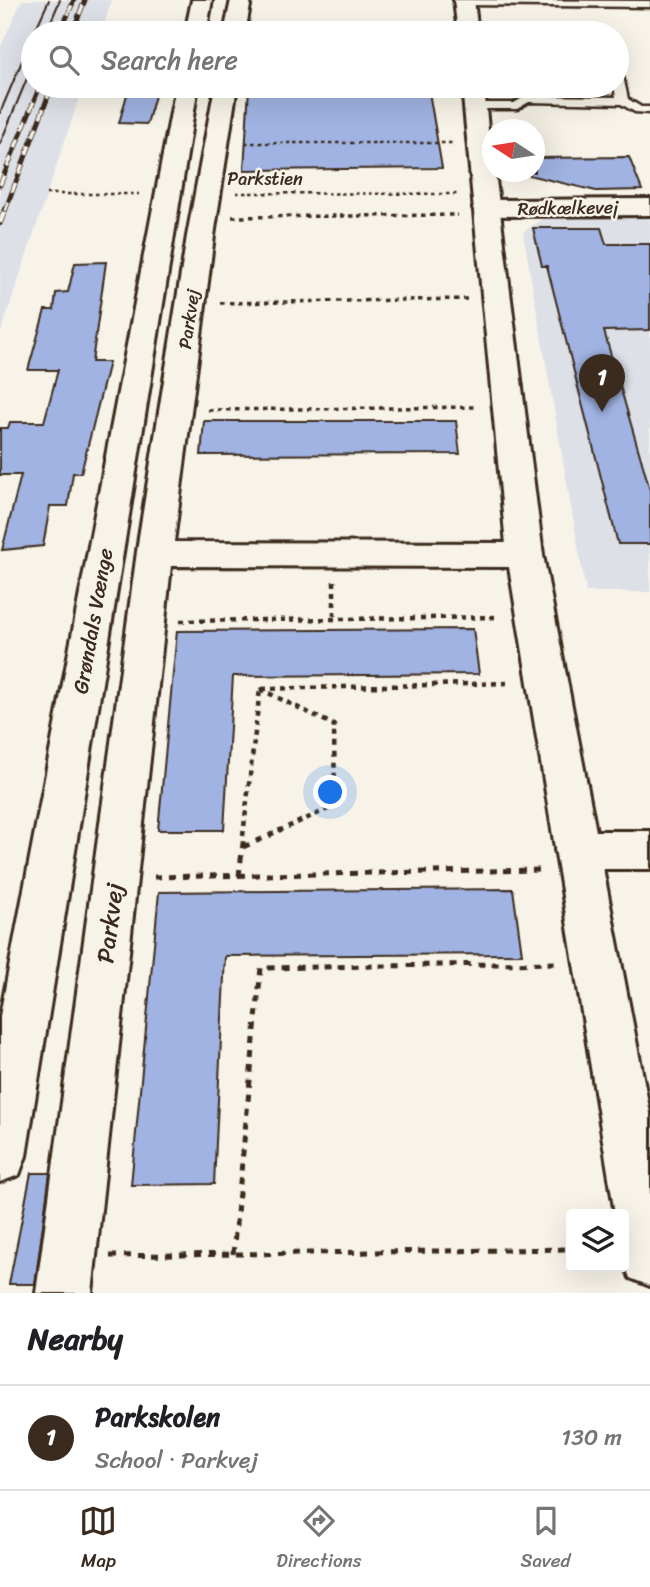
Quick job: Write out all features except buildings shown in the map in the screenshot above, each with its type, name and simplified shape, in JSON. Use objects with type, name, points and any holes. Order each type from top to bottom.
[{"type":"street","points":[[198,21],[202,0]]},
{"type":"street","points":[[238,21],[241,0]]},
{"type":"street","points":[[464,1],[466,21]]},
{"type":"street","name":"Grøndals Vænge","points":[[0,1156],[185,98]]},
{"type":"street","name":"Parkvej","points":[[67,1275],[147,621],[205,205],[224,98]]},
{"type":"street","points":[[476,111],[525,555],[650,1258]]},
{"type":"street","name":"Rødkælkevej","points":[[486,206],[650,207]]},
{"type":"street","points":[[156,554],[525,555]]},
{"type":"street","points":[[578,859],[650,850]]},
{"type":"lane","points":[[464,1],[518,7],[650,4]]},
{"type":"lane","points":[[476,111],[517,106],[526,99],[623,101],[639,110],[650,110]]},
{"type":"path","points":[[216,143],[476,111]]},
{"type":"path","points":[[46,194],[167,194]]},
{"type":"path","points":[[205,205],[486,206]]},
{"type":"path","name":"Parkstien","points":[[205,205],[486,206]]},
{"type":"path","points":[[191,304],[496,299]]},
{"type":"path","points":[[176,410],[508,406]]},
{"type":"path","points":[[334,554],[334,619]]},
{"type":"path","points":[[147,621],[536,617]]},
{"type":"path","points":[[260,689],[547,682]]},
{"type":"path","points":[[242,847],[335,806],[334,725],[260,689]]},
{"type":"path","points":[[239,876],[260,689]]},
{"type":"path","points":[[116,877],[516,872],[578,859]]},
{"type":"path","points":[[233,1254],[261,968],[597,962]]},
{"type":"path","points":[[67,1275],[233,1254],[566,1249]]},
{"type":"shaded area","points":[[22,0],[112,0],[105,21],[21,21],[21,98],[79,98],[0,335],[0,48]]},
{"type":"shaded area","points":[[650,216],[650,592],[586,592],[523,232],[546,217]]},
{"type":"tram line","points":[[39,21],[49,0]]},
{"type":"tram line","points":[[51,21],[60,0]]},
{"type":"tram line","points":[[0,113],[21,63]]},
{"type":"tram line","points":[[0,144],[21,93]]},
{"type":"railway","points":[[65,21],[74,0]]},
{"type":"railway","points":[[77,21],[85,0]]},
{"type":"railway","points":[[0,185],[35,98]]},
{"type":"railway","points":[[5,211],[47,98]]},
{"type":"railway","points":[[0,223],[5,209]]},
{"type":"place","name":"Parkskolen","points":[[602,412]]}]
